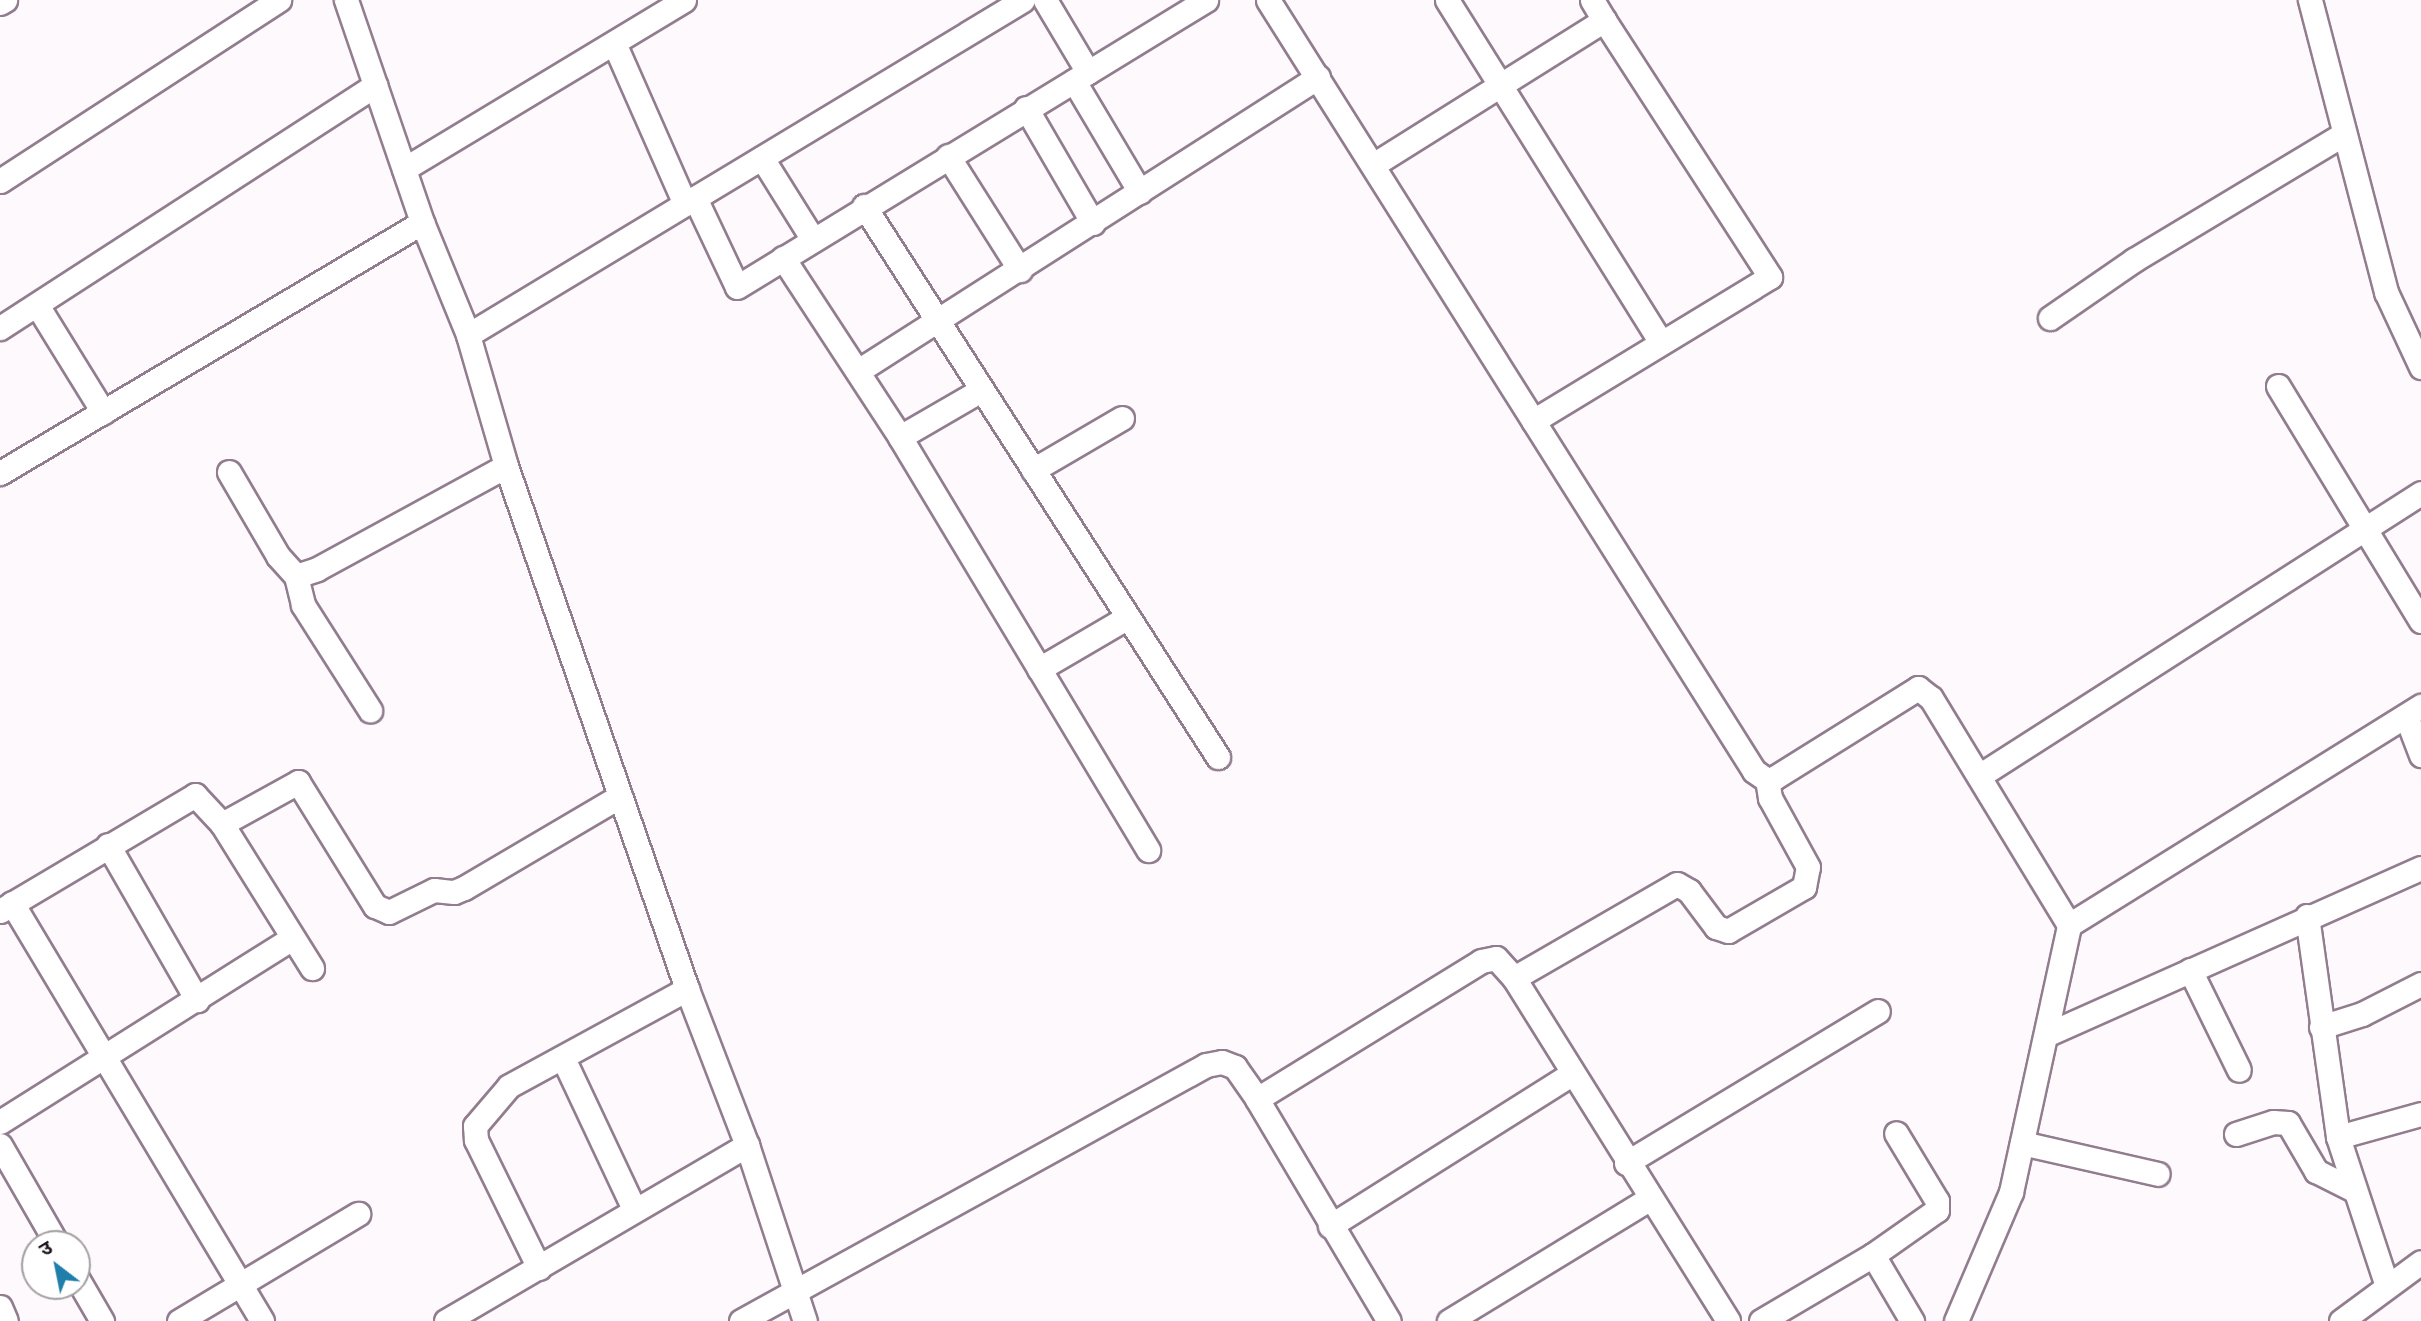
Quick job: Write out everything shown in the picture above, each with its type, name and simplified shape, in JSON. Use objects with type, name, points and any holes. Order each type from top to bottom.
[{"type":"street","points":[[0,3],[5,0]]},
{"type":"street","points":[[0,181],[279,0]]},
{"type":"street","points":[[346,0],[422,222],[468,335],[506,466],[687,989],[747,1145],[804,1321]]},
{"type":"street","points":[[404,169],[684,0]]},
{"type":"street","points":[[468,335],[1023,0]]},
{"type":"street","points":[[1045,0],[1140,192]]},
{"type":"street","points":[[614,43],[690,201],[737,286],[863,206],[1206,0]]},
{"type":"street","points":[[1268,0],[1712,711],[1754,771],[1767,780],[1770,798],[1808,867],[1809,882],[1804,887],[1728,931],[1716,927],[1689,891],[1677,884],[1514,978]]},
{"type":"street","points":[[1447,0],[1498,89],[1661,343]]},
{"type":"street","points":[[1533,421],[1770,277],[1592,0]]},
{"type":"street","points":[[2309,0],[2386,292],[2421,367]]},
{"type":"street","points":[[1373,165],[1604,20]]},
{"type":"street","points":[[858,371],[1094,223],[1318,77]]},
{"type":"street","points":[[0,328],[374,85]]},
{"type":"street","points":[[1026,108],[1094,223]]},
{"type":"street","points":[[2050,318],[2134,260],[2344,134]]},
{"type":"street","points":[[948,156],[1020,270]]},
{"type":"street","points":[[762,158],[812,238]]},
{"type":"street","points":[[863,206],[1218,757]]},
{"type":"street","points":[[0,473],[422,222]]},
{"type":"street","points":[[783,257],[900,437],[1148,850]]},
{"type":"street","points":[[37,305],[103,412]]},
{"type":"street","points":[[2278,386],[2421,621]]},
{"type":"street","points":[[900,437],[981,390]]},
{"type":"street","points":[[1033,470],[1122,418]]},
{"type":"street","points":[[296,576],[317,569],[506,466]]},
{"type":"street","points":[[229,472],[278,556],[296,576],[303,606],[370,710]]},
{"type":"street","points":[[1979,776],[2421,492]]},
{"type":"street","points":[[1039,669],[1128,617]]},
{"type":"street","points":[[1767,780],[1918,688],[1931,698],[2069,925],[2048,1034],[2001,1221],[1956,1321]]},
{"type":"street","points":[[2069,925],[2413,711],[2421,755]]},
{"type":"street","points":[[222,824],[298,782],[375,906],[389,912],[433,890],[454,892],[464,888],[620,796]]},
{"type":"street","points":[[262,1321],[105,1059],[6,907],[195,795],[222,824],[312,968]]},
{"type":"street","points":[[108,845],[197,1000]]},
{"type":"street","points":[[2048,1034],[2307,916],[2421,868]]},
{"type":"street","points":[[2307,916],[2338,1137],[2352,1189],[2386,1283]]},
{"type":"street","points":[[0,1122],[105,1059],[292,938]]},
{"type":"street","points":[[1258,1100],[1490,957],[1504,964],[1514,978],[1626,1163],[1728,1321]]},
{"type":"street","points":[[2190,970],[2239,1070]]},
{"type":"street","points":[[2321,1027],[2362,1014],[2421,984]]},
{"type":"street","points":[[539,1268],[474,1133],[496,1097],[687,989]]},
{"type":"street","points":[[1626,1163],[1878,1011]]},
{"type":"street","points":[[563,1058],[634,1209]]},
{"type":"street","points":[[741,1321],[795,1288],[1206,1065],[1222,1062],[1236,1068],[1258,1100],[1330,1226],[1389,1321]]},
{"type":"street","points":[[1330,1226],[1571,1074]]},
{"type":"street","points":[[2338,1137],[2421,1114]]},
{"type":"street","points":[[2236,1134],[2273,1122],[2288,1123],[2316,1171],[2352,1189]]},
{"type":"street","points":[[1761,1321],[1933,1216],[1938,1207],[1896,1133]]},
{"type":"street","points":[[2022,1143],[2158,1174]]},
{"type":"street","points":[[0,1145],[49,1230]]},
{"type":"street","points":[[446,1321],[747,1145]]},
{"type":"street","points":[[1449,1321],[1649,1199]]},
{"type":"street","points":[[179,1321],[358,1214]]},
{"type":"street","points":[[1873,1255],[1912,1321]]},
{"type":"street","points":[[2341,1321],[2386,1283],[2421,1262]]},
{"type":"street","points":[[90,1300],[102,1321]]},
{"type":"street","points":[[0,1307],[6,1321]]}]
